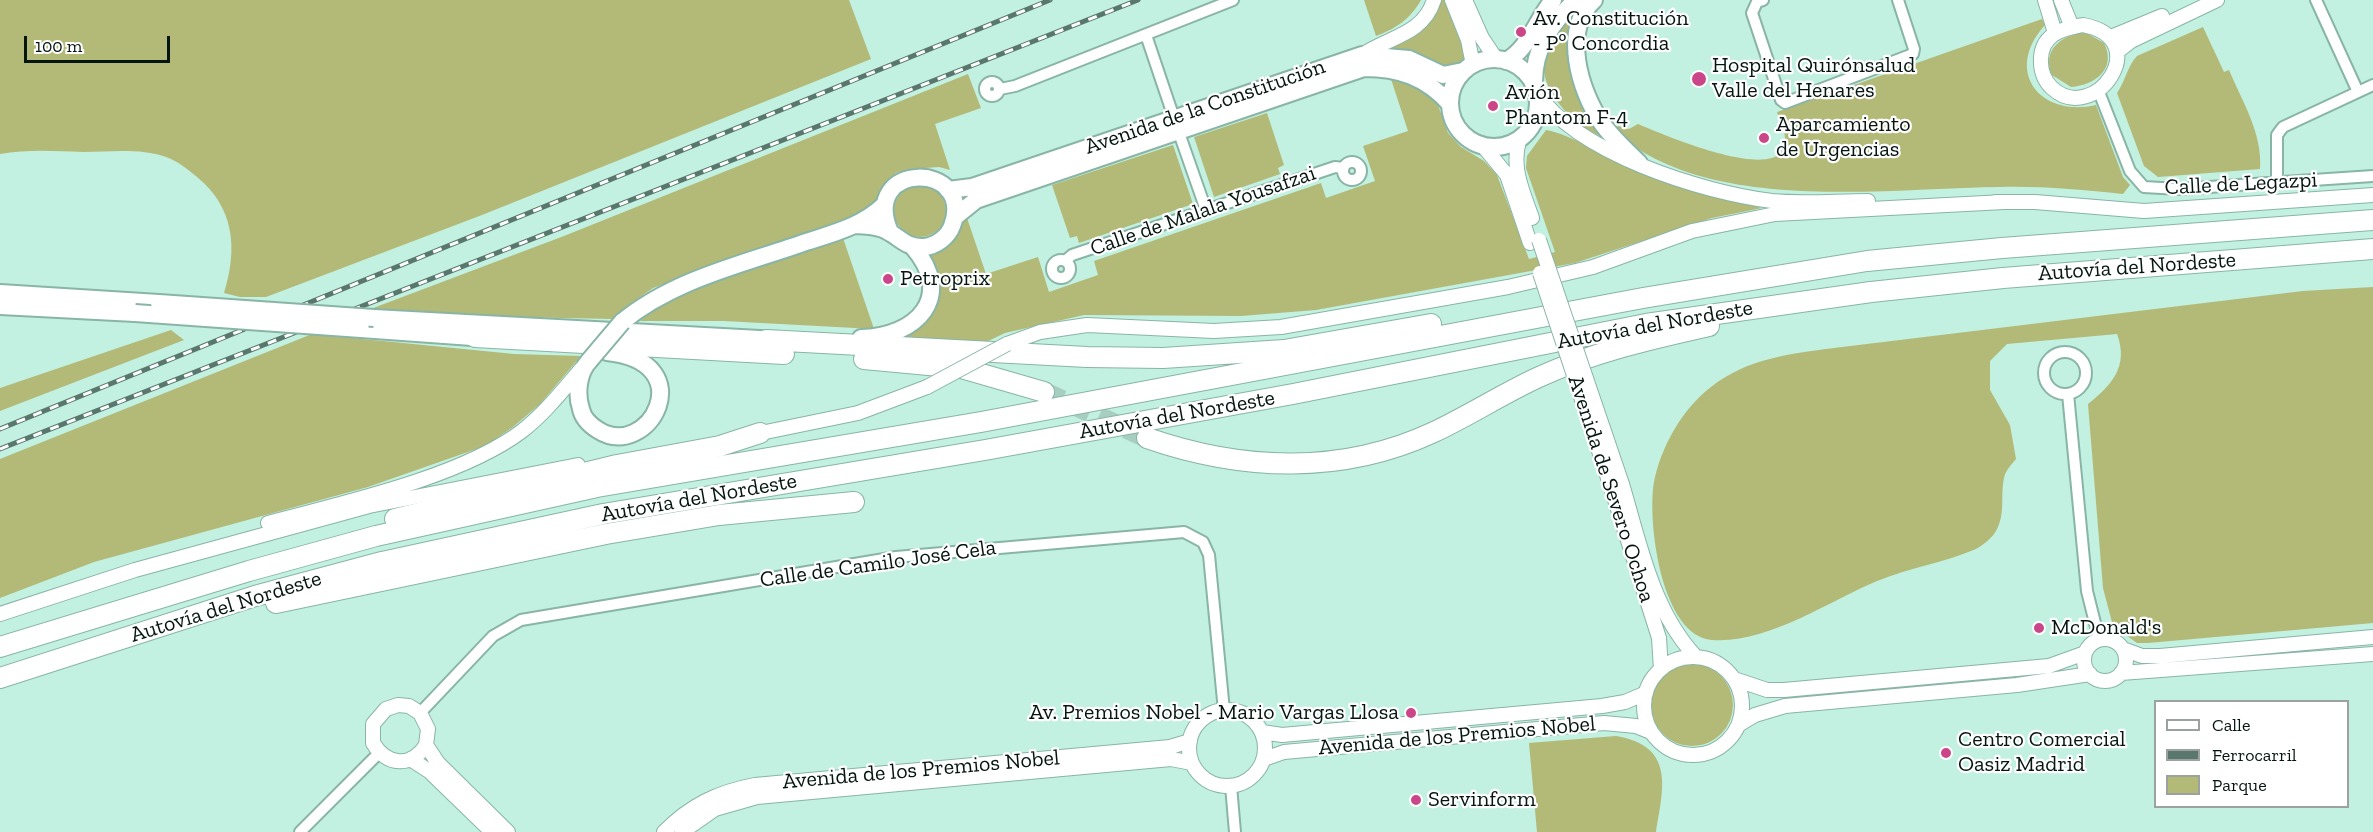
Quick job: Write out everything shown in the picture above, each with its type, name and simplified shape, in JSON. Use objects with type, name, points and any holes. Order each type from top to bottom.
[{"type":"highway","name":"Autovía del Nordeste","points":[[0,647],[376,536],[597,487],[981,422],[1642,298],[1867,261],[2002,248],[2373,220]]},
{"type":"highway","name":"Autovía del Nordeste","points":[[0,678],[255,596],[340,573],[603,514],[985,450],[1293,394],[1647,324],[1871,292],[2003,278],[2373,249]]},
{"type":"highway","points":[[766,340],[1087,357],[1164,358],[1284,350],[1767,266],[1867,261]]},
{"type":"highway","points":[[1147,438],[1191,452],[1261,464],[1304,465],[1347,460],[1394,448],[1434,432],[1539,377],[1587,357],[1649,339],[1871,292]]},
{"type":"highway","points":[[475,337],[890,360],[961,368],[1044,392]]},
{"type":"highway","points":[[32,637],[303,543],[461,501],[617,465],[720,446],[760,433]]},
{"type":"highway","points":[[47,662],[279,602],[594,536],[719,515],[854,502]]},
{"type":"main road","points":[[1553,0],[1543,12],[1523,48],[1501,60],[1468,68],[1452,88],[1449,104],[1453,121],[1460,133],[1483,146],[1499,148],[1519,141],[1535,119],[1536,59],[1543,39],[1576,0]]},
{"type":"main road","points":[[1594,0],[1583,15],[1576,35],[1578,61],[1591,103],[1601,121],[1616,141],[1639,163]]},
{"type":"main road","name":"Avenida de la Constitución","points":[[956,217],[976,200],[1362,56],[1409,59],[1443,75],[1468,68]]},
{"type":"main road","points":[[1501,60],[1526,72],[1536,88]]},
{"type":"main road","name":"Avenida de la Constitución","points":[[948,190],[972,187],[1364,68],[1397,71],[1420,78],[1449,104]]},
{"type":"main road","points":[[0,306],[135,313],[475,337],[636,357],[654,374],[660,388],[660,402],[648,424],[634,433],[619,436],[603,433],[591,425],[582,413],[578,399],[579,386],[587,363],[622,322],[660,296],[690,282],[856,225],[884,205],[894,188],[911,177],[925,176],[938,181],[948,190],[956,207],[956,217],[951,231],[940,241],[927,247],[913,247],[900,242],[890,232],[877,226],[856,225]]},
{"type":"main road","points":[[884,205],[885,219],[890,232]]},
{"type":"main road","points":[[0,293],[374,318],[766,340],[876,338],[899,332],[918,320],[930,301],[932,280],[925,263],[913,247]]},
{"type":"street","points":[[1000,89],[1015,87],[1233,0]]},
{"type":"street","points":[[1362,56],[1413,29],[1426,15],[1434,0]]},
{"type":"street","points":[[1452,0],[1468,40],[1468,68]]},
{"type":"street","points":[[1465,0],[1482,38],[1501,60]]},
{"type":"street","points":[[1763,0],[1753,7],[1755,24],[1781,100],[1785,103],[1914,54],[1898,0]]},
{"type":"street","points":[[2045,0],[2055,33]]},
{"type":"street","points":[[2061,0],[2072,27]]},
{"type":"street","points":[[2111,37],[2197,0]]},
{"type":"street","points":[[2117,52],[2131,41],[2217,0]]},
{"type":"street","points":[[2316,0],[2358,92]]},
{"type":"street","points":[[2072,27],[2094,27],[2111,37],[2117,52],[2114,72],[2099,92],[2082,97],[2058,93],[2048,83],[2040,62],[2044,44],[2055,33],[2072,27]]},
{"type":"street","points":[[1146,35],[1206,210]]},
{"type":"street","points":[[2277,182],[2277,135],[2283,127],[2373,85]]},
{"type":"street","points":[[1536,88],[1560,121],[1583,136],[1639,163],[1725,193],[1775,201],[2035,202],[2144,211],[2373,195]]},
{"type":"street","name":"Calle de Legazpi","points":[[2099,92],[2130,171],[2144,187],[2159,190],[2373,176]]},
{"type":"street","name":"Avenida de Severo Ochoa","points":[[1519,141],[1515,154],[1516,172],[1535,242],[1616,486],[1663,611],[1676,633],[1696,657]]},
{"type":"street","name":"Avenida de Severo Ochoa","points":[[1483,146],[1507,175],[1535,242]]},
{"type":"street","name":"Calle de Malala Yousafzai","points":[[1065,261],[1072,255],[1206,210],[1335,167],[1343,168]]},
{"type":"street","points":[[28,604],[167,561],[369,506],[858,413],[927,387],[1007,344],[1040,332],[1087,325],[1214,331],[1281,327],[1519,284],[1593,267],[1692,231],[1775,213],[2004,202]]},
{"type":"street","points":[[0,614],[127,566],[370,495],[468,461],[522,431],[548,407],[587,363]]},
{"type":"street","points":[[2068,393],[2087,591],[2099,639]]},
{"type":"street","name":"Avenida de Severo Ochoa","points":[[1616,486],[1659,638],[1661,669]]},
{"type":"street","name":"Calle de Camilo José Cela","points":[[420,713],[493,636],[521,620],[896,557],[1167,532],[1184,532],[1194,536],[1203,543],[1209,555],[1224,711]]},
{"type":"street","points":[[2373,637],[2160,656],[2142,656],[2123,649],[2114,640],[2099,639],[2089,645],[2085,653],[2086,668],[2090,674],[2105,681],[2121,673],[2373,654]]},
{"type":"street","points":[[2121,673],[2125,666],[2123,649]]},
{"type":"street","points":[[1734,679],[1767,690],[1784,690],[2049,666],[2085,653]]},
{"type":"street","points":[[1696,657],[1711,660],[1724,668],[1734,679],[1741,693],[1743,708],[1740,724],[1731,740],[1716,751],[1703,754],[1680,754],[1657,740],[1651,732],[1645,713],[1646,693],[1661,669],[1677,660],[1696,657]]},
{"type":"street","points":[[1740,724],[1755,715],[1785,706],[2017,686],[2090,674]]},
{"type":"street","name":"Avenida de los Premios Nobel","points":[[1262,732],[1282,735],[1581,709],[1625,702],[1646,693]]},
{"type":"street","points":[[398,705],[409,706],[420,713],[428,729],[426,745],[412,760],[396,762],[379,753],[371,733],[378,714],[398,705]]},
{"type":"street","points":[[1224,711],[1246,716],[1262,732],[1265,745],[1264,759],[1252,777],[1231,786],[1208,781],[1192,763],[1190,741],[1202,720],[1224,711]]},
{"type":"street","name":"Avenida de los Premios Nobel","points":[[1264,759],[1284,752],[1604,723],[1636,726],[1651,732]]},
{"type":"street","name":"Avenida de los Premios Nobel","points":[[664,832],[687,811],[712,796],[755,785],[1170,747],[1190,741]]},
{"type":"street","points":[[426,745],[438,763],[508,832]]},
{"type":"street","points":[[300,832],[379,753]]},
{"type":"street","name":"Avenida de los Premios Nobel","points":[[682,832],[715,809],[757,797],[1171,759],[1192,763]]},
{"type":"street","points":[[412,760],[429,771],[492,832]]},
{"type":"street","points":[[1231,786],[1235,832]]},
{"type":"green space","points":[[0,0],[849,0],[871,59],[482,215],[266,297],[240,297],[224,293],[231,260],[231,244],[230,229],[219,201],[197,177],[178,163],[156,154],[136,151],[31,151],[0,154]]},
{"type":"green space","points":[[1364,0],[1421,0],[1402,22],[1376,36]]},
{"type":"green space","points":[[1438,0],[1444,0],[1463,48],[1464,59],[1448,69],[1405,51],[1388,48]]},
{"type":"green space","points":[[1579,6],[1573,20],[1603,138],[1570,120],[1572,118],[1549,88],[1545,74],[1545,61],[1549,48],[1566,21]]},
{"type":"green space","points":[[2042,19],[2045,25],[2033,42],[2027,59],[2028,74],[2034,87],[2044,98],[2058,104],[2076,107],[2096,105],[2123,177],[2130,185],[2123,194],[2031,187],[1851,192],[1798,191],[1746,186],[1696,175],[1652,157],[1613,130],[1618,126],[1629,129],[1638,124],[1689,144],[1735,157],[1755,160],[1772,158],[1782,151],[1785,142],[1777,112]]},
{"type":"green space","points":[[2203,27],[2224,72],[2229,70],[2255,130],[2260,169],[2158,177],[2144,166],[2117,93],[2137,56]]},
{"type":"green space","points":[[2085,32],[2104,43],[2108,61],[2106,68],[2095,79],[2080,86],[2071,87],[2052,75],[2049,58],[2056,45],[2062,40]]},
{"type":"green space","points":[[968,74],[981,108],[935,124],[950,170],[939,167],[911,169],[896,173],[867,211],[653,288],[627,306],[614,319],[458,316],[368,310],[564,236]]},
{"type":"green space","points":[[1390,76],[1426,90],[1437,102],[1448,133],[1461,147],[1484,161],[1497,175],[1529,259],[1555,252],[1526,168],[1527,156],[1546,130],[1566,136],[1621,164],[1656,177],[1762,208],[1712,218],[1575,263],[1316,310],[1241,316],[1084,315],[1005,333],[984,343],[899,340],[925,323],[932,314],[936,294],[926,254],[960,226],[966,215],[986,274],[1038,257],[1049,292],[1098,275],[1094,261],[1321,183],[1326,198],[1375,181],[1363,146],[1408,131]]},
{"type":"green space","points":[[1267,113],[1284,165],[1278,168],[1280,174],[1214,197],[1194,137]]},
{"type":"green space","points":[[1173,145],[1193,204],[1079,243],[1077,236],[1070,238],[1052,185]]},
{"type":"green space","points":[[920,185],[930,187],[938,193],[944,201],[946,211],[944,221],[938,229],[930,235],[920,237],[910,235],[902,229],[896,221],[894,211],[896,201],[902,193],[910,187]]},
{"type":"green space","points":[[843,238],[874,329],[724,321],[640,321],[656,308],[705,284]]},
{"type":"green space","points":[[2373,287],[2373,623],[2148,643],[2137,643],[2113,626],[2103,588],[2088,404],[2104,390],[2116,374],[2121,356],[2117,334],[2007,344],[1990,361],[1990,390],[2010,425],[2016,459],[2005,475],[1999,524],[1992,536],[1978,548],[1877,581],[1775,629],[1733,639],[1712,640],[1695,634],[1680,619],[1669,599],[1661,574],[1653,523],[1654,482],[1662,455],[1682,417],[1701,396],[1725,377],[1755,363],[1834,348],[2303,291]]},
{"type":"green space","points":[[171,330],[184,340],[0,411],[0,388]]},
{"type":"green space","points":[[312,334],[514,354],[581,356],[540,404],[513,427],[485,446],[368,487],[94,562],[0,598],[0,459]]},
{"type":"green space","points":[[1684,664],[1700,664],[1715,671],[1726,682],[1733,697],[1730,721],[1721,734],[1700,746],[1684,746],[1669,739],[1658,728],[1651,713],[1651,697],[1658,682],[1669,671]]},
{"type":"green space","points":[[1616,736],[1635,741],[1649,749],[1657,759],[1662,785],[1656,832],[1537,832],[1529,743]]},
{"type":"tunnel","points":[[1044,392],[1147,438]]},
{"type":"railway","points":[[0,429],[1050,0]]},
{"type":"railway","points":[[0,449],[1138,0]]},
{"type":"place","name":"Av. Constitución - Pº Concordia","points":[[1521,32]]},
{"type":"place","name":"Hospital Quirónsalud Valle del Henares","points":[[1699,79]]},
{"type":"place","name":"Avión Phantom F-4","points":[[1493,106]]},
{"type":"place","name":"Aparcamiento de Urgencias","points":[[1764,138]]},
{"type":"place","name":"Petroprix","points":[[888,279]]},
{"type":"place","name":"McDonald's","points":[[2039,628]]},
{"type":"place","name":"Av. Premios Nobel - Mario Vargas Llosa","points":[[1411,713]]},
{"type":"place","name":"Centro Comercial Oasiz Madrid","points":[[1946,753]]},
{"type":"place","name":"Servinform","points":[[1416,800]]}]
